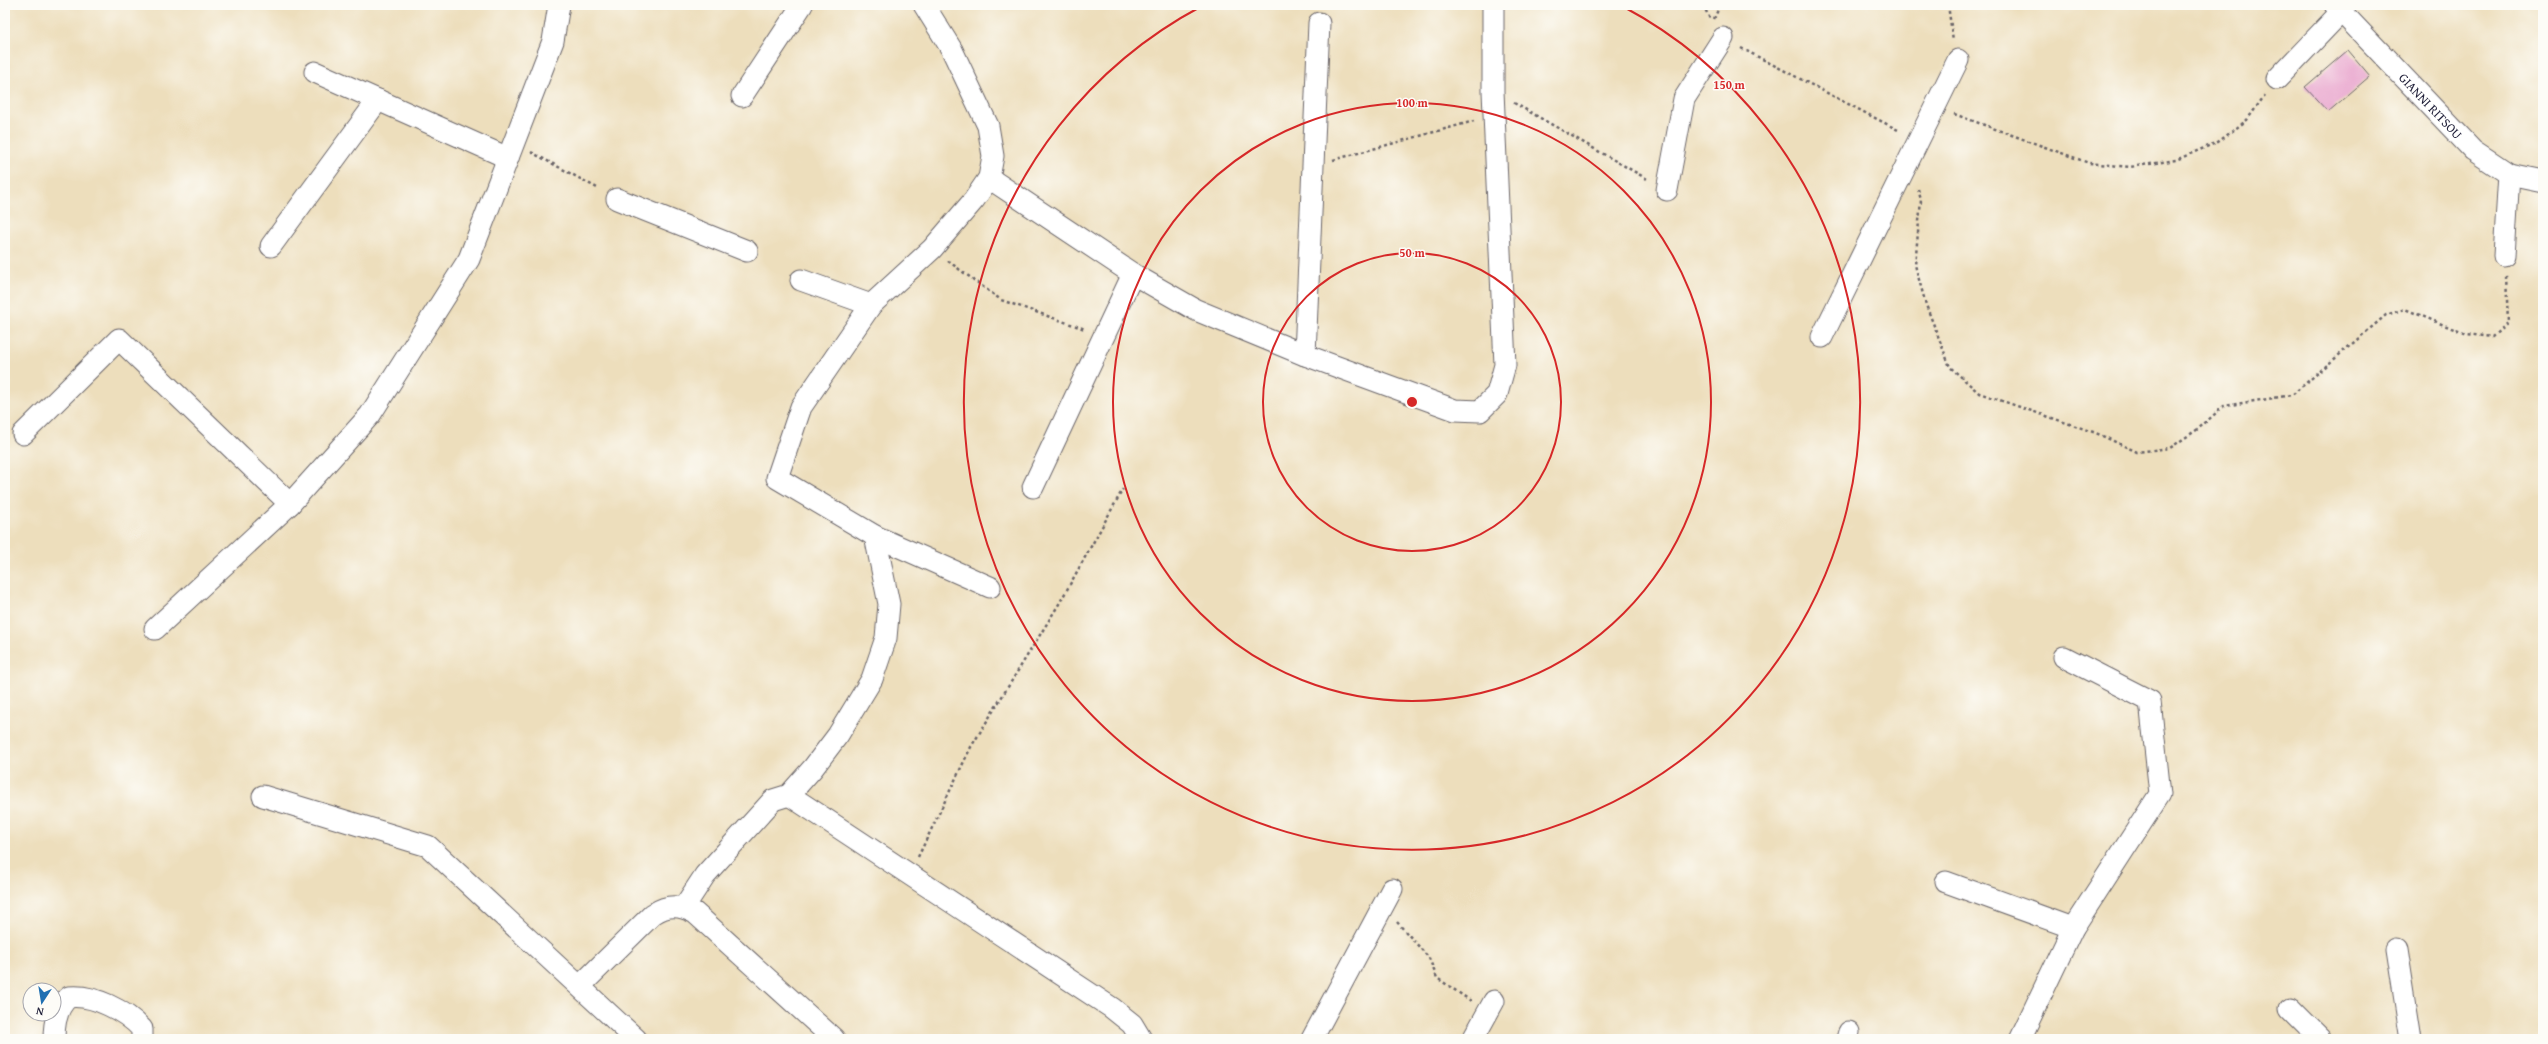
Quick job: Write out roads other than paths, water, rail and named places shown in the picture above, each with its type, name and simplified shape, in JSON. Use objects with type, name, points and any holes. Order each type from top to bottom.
[{"type":"street","points":[[156,629],[290,504],[370,414],[469,259],[554,40],[560,5]]},
{"type":"street","points":[[742,96],[802,5]]},
{"type":"street","points":[[924,5],[952,50],[988,126],[993,156],[989,178],[974,200],[932,249],[871,305],[801,406],[777,478],[875,536],[990,588]]},
{"type":"street","points":[[989,178],[1133,274],[1196,310],[1306,355],[1455,410],[1480,411],[1498,394],[1505,365],[1493,91],[1493,5]]},
{"type":"street","points":[[2277,79],[2338,9]]},
{"type":"street","name":"GIANNI RITSOU","points":[[2338,9],[2460,139],[2486,160],[2509,174],[2543,181]]},
{"type":"street","points":[[1306,355],[1320,23]]},
{"type":"street","points":[[1666,190],[1684,99],[1718,30]]},
{"type":"street","points":[[1822,337],[1934,106],[1958,60]]},
{"type":"street","points":[[315,72],[378,100],[511,151]]},
{"type":"street","points":[[272,246],[378,100]]},
{"type":"street","points":[[2504,256],[2509,174]]},
{"type":"street","points":[[617,199],[747,251]]},
{"type":"street","points":[[1034,487],[1133,274]]},
{"type":"street","points":[[801,280],[871,305]]},
{"type":"street","points":[[23,434],[119,339],[290,504]]},
{"type":"street","points":[[684,907],[705,875],[773,800],[789,795],[838,735],[872,679],[881,658],[886,638],[889,604],[875,536]]},
{"type":"street","points":[[2020,1039],[2073,928],[2160,794],[2150,701],[2064,657]]},
{"type":"street","points":[[789,795],[909,876],[1112,1008],[1132,1024],[1141,1039]]},
{"type":"street","points":[[263,796],[428,846],[636,1039]]},
{"type":"street","points":[[1946,882],[2073,928]]},
{"type":"street","points":[[1312,1039],[1388,898]]},
{"type":"street","points":[[580,986],[653,914],[669,906],[684,907],[695,913],[834,1039]]},
{"type":"street","points":[[2397,949],[2411,1039]]},
{"type":"street","points":[[54,1039],[54,1024],[60,1007],[69,997],[86,996],[122,1012],[142,1029],[142,1039]]},
{"type":"street","points":[[1473,1039],[1491,1007]]},
{"type":"street","points":[[2290,1009],[2320,1039]]}]
